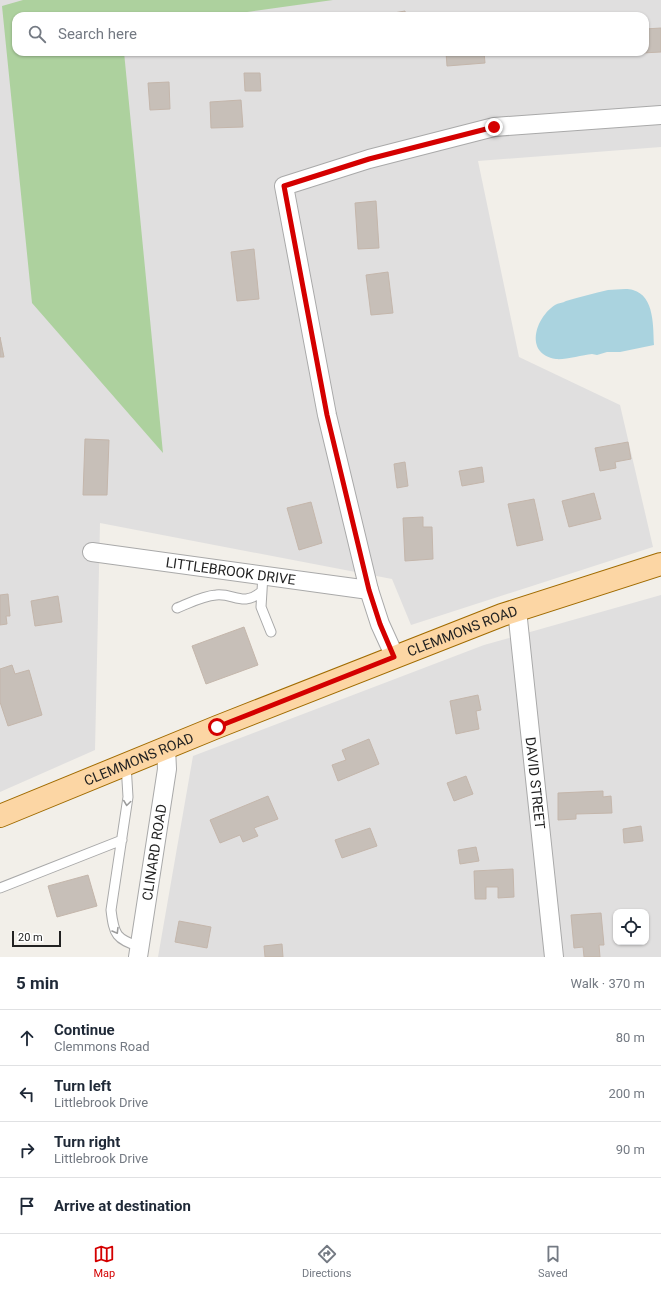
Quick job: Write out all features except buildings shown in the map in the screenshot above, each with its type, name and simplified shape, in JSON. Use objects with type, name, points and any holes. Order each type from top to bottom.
[{"type":"main road","name":"CLEMMONS ROAD","points":[[0,816],[394,657],[517,610],[661,564]]},
{"type":"street","points":[[394,657],[380,624],[369,590],[327,415],[284,186],[369,159],[494,127],[661,115]]},
{"type":"street","name":"LITTLEBROOK DRIVE","points":[[92,552],[262,584],[369,590]]},
{"type":"street","name":"DAVID STREET","points":[[517,610],[554,957]]},
{"type":"street","name":"CLINARD ROAD","points":[[139,952],[168,769],[166,748]]},
{"type":"lane","points":[[177,608],[204,597],[218,594],[243,600],[254,598],[262,584]]},
{"type":"lane","points":[[262,584],[261,606],[271,632]]},
{"type":"lane","points":[[126,764],[128,797],[111,910],[113,928],[123,941],[139,952]]},
{"type":"lane","points":[[0,888],[122,840]]},
{"type":"shaded area","points":[[0,0],[661,0],[661,147],[478,161],[519,357],[620,405],[653,547],[411,625],[392,579],[100,523],[95,750],[0,792]]},
{"type":"shaded area","points":[[661,595],[661,957],[158,957],[193,756],[484,645]]},
{"type":"green space","points":[[23,0],[333,0],[248,12],[12,12],[12,56],[124,56],[163,453],[32,303],[2,6]]},
{"type":"water","points":[[624,289],[633,290],[640,293],[649,306],[651,313],[654,345],[620,352],[607,352],[597,355],[592,354],[560,359],[546,356],[540,350],[536,343],[536,335],[542,318],[548,311],[555,305],[608,290]]},
{"type":"route","points":[[217,727],[394,657],[380,624],[369,590],[327,415],[284,186],[369,159],[494,127]]}]
